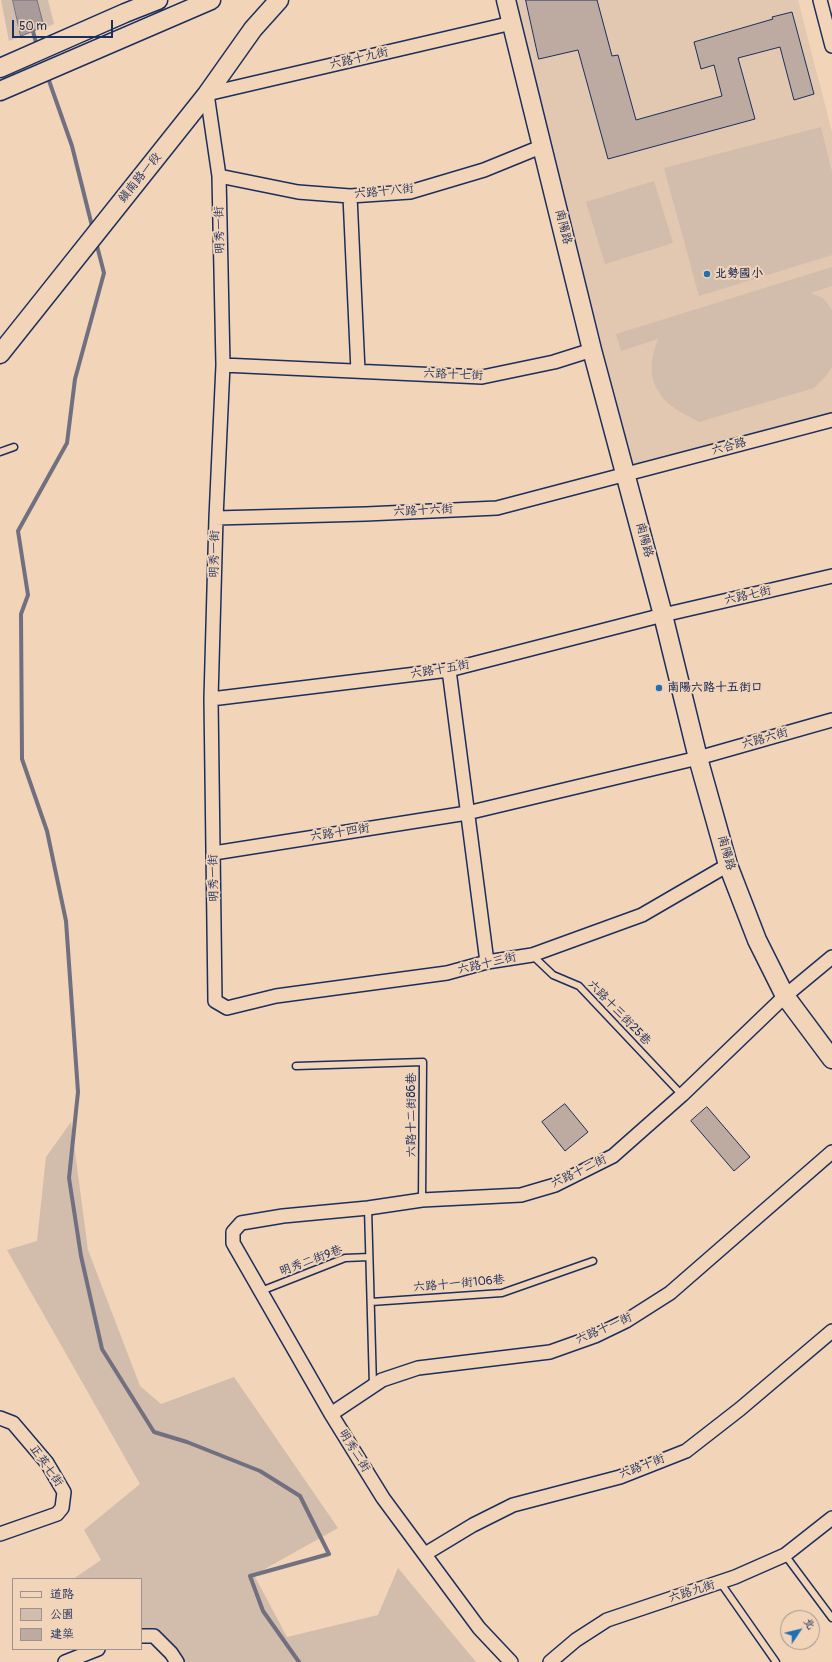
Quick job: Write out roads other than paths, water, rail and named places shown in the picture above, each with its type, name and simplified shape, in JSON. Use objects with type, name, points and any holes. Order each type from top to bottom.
[{"type":"street","points":[[0,68],[158,0]]},
{"type":"street","points":[[0,91],[211,0]]},
{"type":"street","name":"鎮南路一段","points":[[0,354],[207,94],[253,29],[279,0]]},
{"type":"street","name":"南陽路","points":[[506,0],[592,350],[664,615],[698,758],[728,865],[757,940],[785,996],[832,1059]]},
{"type":"street","points":[[820,0],[832,46]]},
{"type":"street","name":"六路十九街","points":[[207,94],[512,23]]},
{"type":"street","name":"明秀一街","points":[[207,94],[219,176],[223,365],[216,518],[211,699],[215,1002],[227,1008]]},
{"type":"street","name":"六路十八街","points":[[219,176],[298,192],[350,196],[410,192],[484,170],[543,146]]},
{"type":"street","points":[[350,196],[358,371]]},
{"type":"street","name":"六路十七街","points":[[223,365],[482,377],[554,362],[592,350]]},
{"type":"street","name":"六合路","points":[[626,474],[832,420]]},
{"type":"street","name":"六路十六街","points":[[216,518],[366,514],[497,508],[626,474]]},
{"type":"street","name":"六路七街","points":[[664,615],[832,576]]},
{"type":"street","name":"六路十五街","points":[[211,699],[449,670],[664,615]]},
{"type":"street","points":[[449,670],[486,962]]},
{"type":"street","name":"六路六街","points":[[698,758],[832,720]]},
{"type":"street","name":"六路十四街","points":[[214,853],[467,813],[698,758]]},
{"type":"street","name":"六路十三街","points":[[227,1008],[276,996],[447,973],[486,962],[532,955],[642,915],[728,865]]},
{"type":"street","points":[[785,996],[832,957]]},
{"type":"street","name":"六路十二街","points":[[241,1223],[284,1216],[368,1208],[422,1200],[521,1195],[555,1185],[613,1156],[682,1095],[785,996]]},
{"type":"street","name":"六路十一街","points":[[331,1414],[382,1380],[418,1368],[550,1352],[595,1336],[626,1321],[670,1293],[832,1152]]},
{"type":"street","name":"明秀二街","points":[[241,1223],[233,1232],[233,1243],[331,1414],[382,1498],[479,1628],[511,1662]]},
{"type":"street","name":"六路十街","points":[[425,1554],[473,1525],[513,1505],[620,1477],[686,1450],[740,1409],[832,1331]]},
{"type":"street","name":"正英七街","points":[[0,1418],[13,1423],[47,1463],[64,1492],[62,1508],[57,1514],[0,1534]]},
{"type":"street","name":"六路九街","points":[[550,1662],[576,1640],[607,1620],[735,1577],[785,1555],[832,1518]]},
{"type":"street","points":[[142,1636],[154,1636],[171,1653],[177,1662]]},
{"type":"street","points":[[65,1662],[95,1650]]},
{"type":"lane","points":[[0,452],[14,447]]},
{"type":"lane","name":"六路十三街25巷","points":[[532,955],[553,975],[579,986],[682,1095]]},
{"type":"lane","name":"六路十二街86巷","points":[[296,1066],[423,1062],[422,1200]]},
{"type":"lane","points":[[368,1208],[373,1386]]},
{"type":"lane","name":"明秀二街9巷","points":[[261,1291],[345,1258],[369,1257]]},
{"type":"lane","name":"六路十一街106巷","points":[[370,1302],[502,1293],[593,1262]]},
{"type":"lane","points":[[785,1555],[832,1618]]},
{"type":"lane","points":[[720,1582],[776,1662]]},
{"type":"waterway","points":[[32,28],[37,46]]},
{"type":"waterway","points":[[47,75],[72,146],[93,230]]},
{"type":"waterway","points":[[96,242],[104,273],[75,379],[67,443],[18,531],[28,595],[21,614],[22,759],[47,831],[66,921],[78,1092],[69,1178],[81,1256],[102,1349],[154,1432],[187,1442],[260,1471],[300,1496],[329,1554],[250,1576],[263,1611],[299,1662]]},
{"type":"place","name":"北勢國小","points":[[707,274]]},
{"type":"place","name":"南陽六路十五街口","points":[[659,688]]}]
